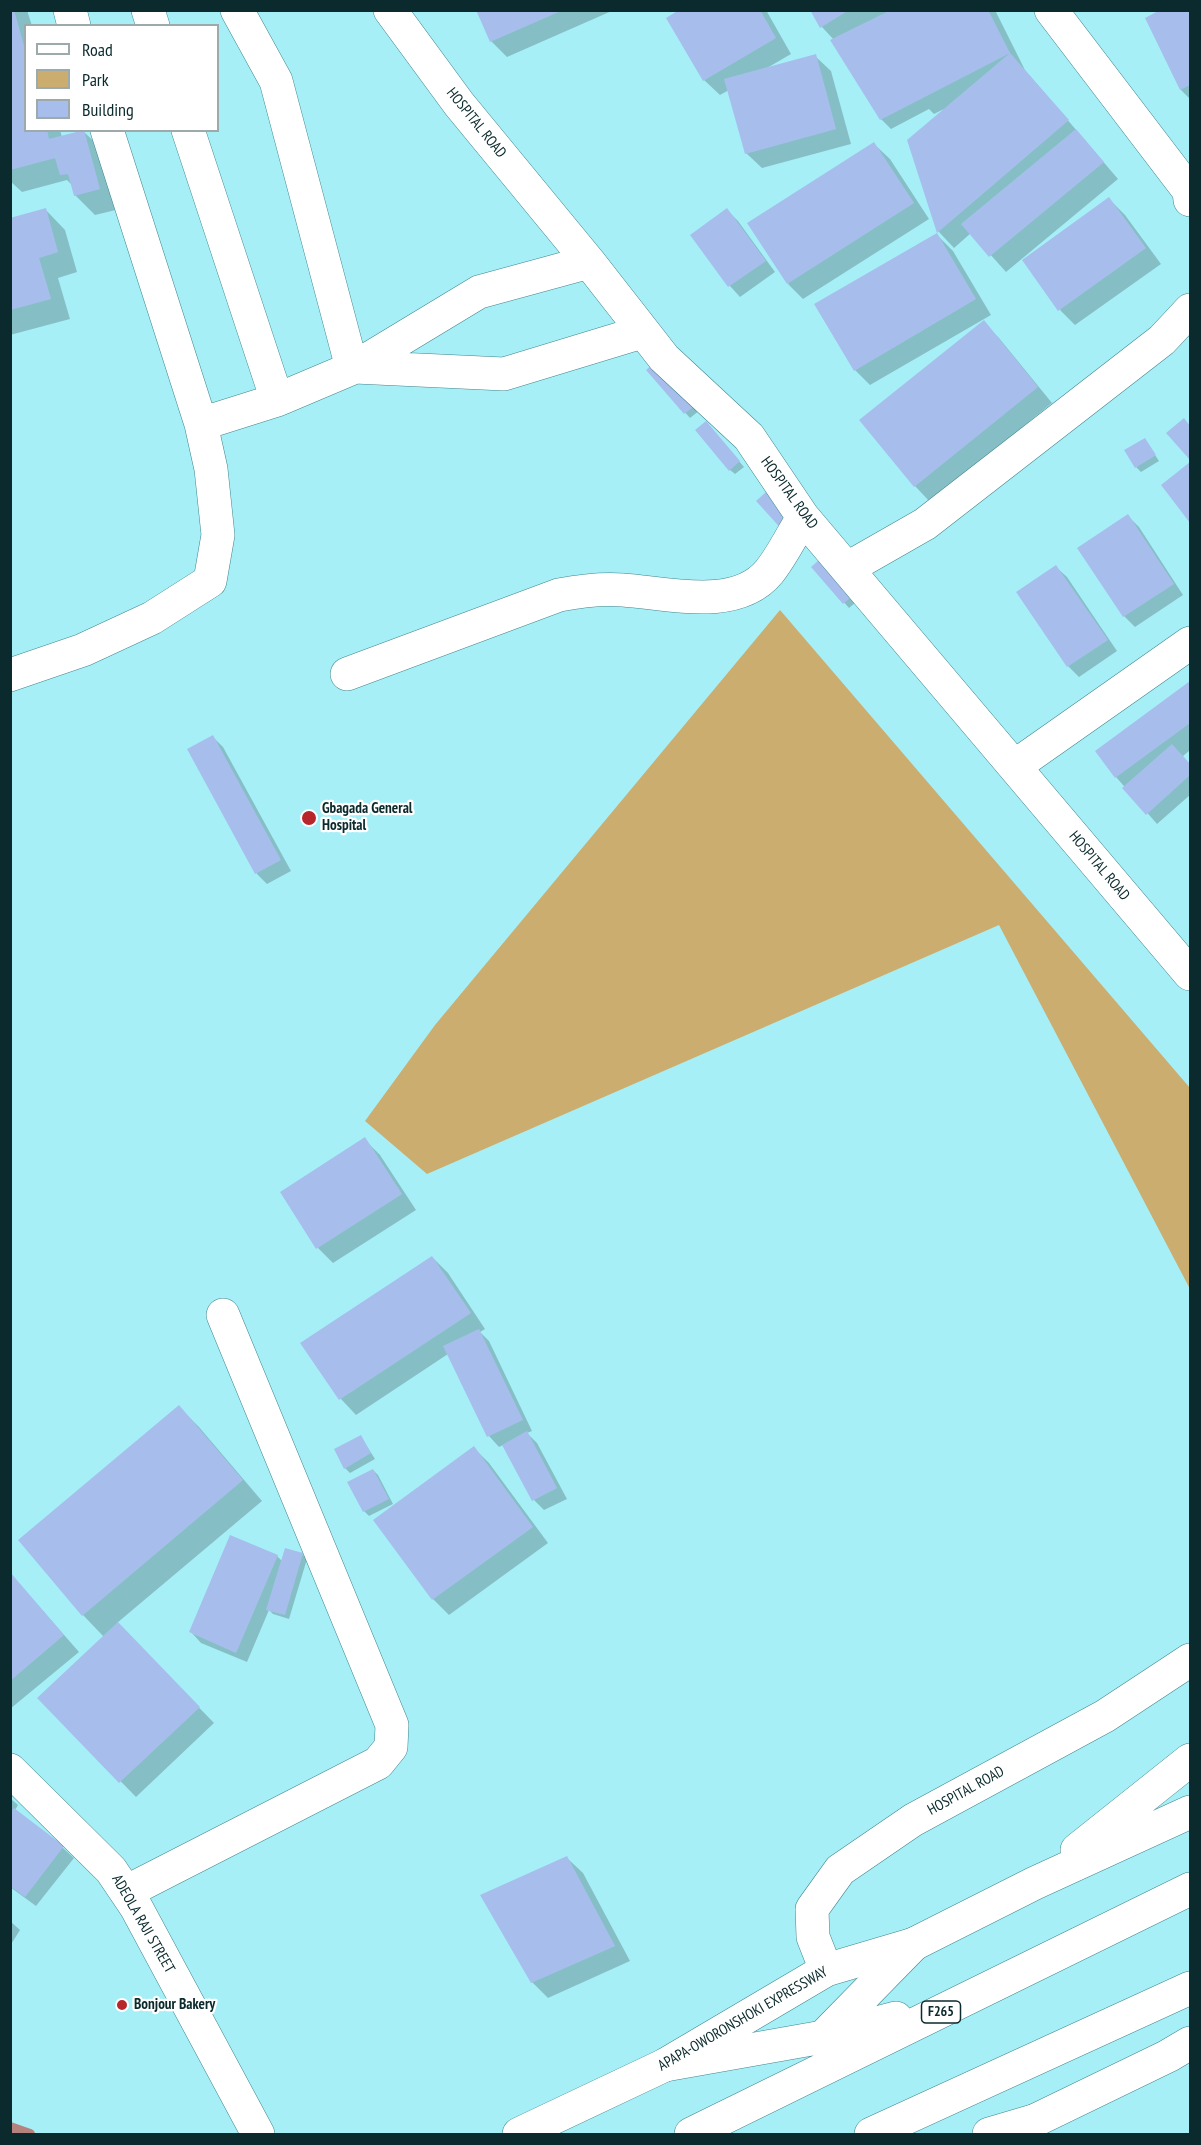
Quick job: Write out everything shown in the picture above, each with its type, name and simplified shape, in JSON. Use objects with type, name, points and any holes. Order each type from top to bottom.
[{"type":"main road","points":[[237,10],[276,81],[354,367]]},
{"type":"main road","name":"HOSPITAL ROAD","points":[[390,10],[459,104],[590,262],[642,332],[664,358],[749,437],[803,517],[1191,974]]},
{"type":"main road","points":[[1053,11],[1189,191],[1191,200]]},
{"type":"main road","points":[[10,675],[83,650],[152,618],[210,581],[218,535],[211,469],[201,424],[108,132]]},
{"type":"main road","points":[[189,132],[277,400]]},
{"type":"main road","points":[[201,424],[277,400],[354,367],[478,292],[590,262]]},
{"type":"main road","points":[[848,568],[925,524],[1162,340],[1191,310]]},
{"type":"main road","points":[[354,367],[504,375],[642,332]]},
{"type":"main road","points":[[347,674],[559,595],[606,589],[687,596],[731,595],[751,586],[768,573],[803,517]]},
{"type":"main road","points":[[1015,766],[1191,643]]},
{"type":"main road","points":[[126,1892],[378,1763],[391,1748],[392,1725],[223,1315]]},
{"type":"main road","name":"HOSPITAL ROAD","points":[[826,1970],[813,1937],[812,1909],[840,1870],[914,1820],[1105,1716],[1191,1660]]},
{"type":"main road","points":[[1035,1883],[1191,1760]]},
{"type":"main road","name":"ADEOLA RAJI STREET","points":[[10,1770],[111,1870],[126,1892],[258,2134]]},
{"type":"main road","points":[[1035,1883],[1191,1812]]},
{"type":"main road","name":"APAPA-OWORONSHOKI EXPRESSWAY","points":[[519,2134],[665,2065],[826,1970],[914,1944],[1035,1883]]},
{"type":"main road","name":"F265","points":[[700,2130],[1191,1889]]},
{"type":"main road","points":[[700,2130],[823,2037],[914,1944]]},
{"type":"main road","points":[[871,2134],[1191,1988]]},
{"type":"main road","points":[[665,2065],[823,2037],[959,2003]]},
{"type":"main road","points":[[989,2134],[1019,2128],[1183,2050]]},
{"type":"main road","points":[[907,2134],[980,2085]]},
{"type":"green space","points":[[780,610],[1190,1088],[1190,1289],[999,925],[427,1174],[365,1121],[435,1025]]},
{"type":"building","points":[[10,10],[14,10],[24,46],[24,132],[47,132],[49,139],[85,132],[100,189],[74,196],[68,174],[60,175],[55,158],[10,170]]},
{"type":"building","points":[[476,10],[563,10],[490,42]]},
{"type":"building","points":[[679,10],[760,10],[776,38],[703,81],[666,18]]},
{"type":"building","points":[[810,10],[849,10],[820,28]]},
{"type":"building","points":[[891,10],[988,10],[1010,53],[880,120],[830,40]]},
{"type":"building","points":[[1160,10],[1190,10],[1190,85],[1180,90],[1145,18]]},
{"type":"building","points":[[1010,53],[1069,120],[937,233],[907,140]]},
{"type":"building","points":[[816,54],[836,129],[745,154],[724,79]]},
{"type":"building","points":[[1076,129],[1104,162],[989,257],[961,224]]},
{"type":"building","points":[[874,142],[914,203],[787,284],[747,223]]},
{"type":"building","points":[[1109,197],[1146,248],[1058,311],[1022,260]]},
{"type":"building","points":[[46,208],[58,252],[39,258],[51,299],[10,310],[10,218]]},
{"type":"building","points":[[727,208],[766,261],[728,287],[690,235]]},
{"type":"building","points":[[937,233],[976,299],[854,371],[814,304]]},
{"type":"building","points":[[984,320],[1038,387],[914,487],[859,420]]},
{"type":"building","points":[[658,360],[696,405],[684,414],[646,370]]},
{"type":"building","points":[[1184,418],[1190,426],[1190,460],[1166,433]]},
{"type":"building","points":[[706,421],[740,461],[729,471],[695,430]]},
{"type":"building","points":[[1145,438],[1156,455],[1135,468],[1124,450]]},
{"type":"building","points":[[1190,462],[1190,523],[1161,485]]},
{"type":"building","points":[[766,492],[795,524],[785,533],[756,501]]},
{"type":"building","points":[[1128,514],[1174,584],[1123,617],[1077,548]]},
{"type":"building","points":[[826,554],[858,591],[843,604],[811,567]]},
{"type":"building","points":[[1056,565],[1108,640],[1067,667],[1016,592]]},
{"type":"building","points":[[1190,681],[1190,723],[1115,778],[1095,751]]},
{"type":"building","points":[[213,735],[281,860],[255,874],[187,749]]},
{"type":"building","points":[[1172,744],[1190,764],[1190,775],[1146,815],[1122,788]]},
{"type":"building","points":[[365,1137],[402,1194],[316,1249],[280,1192]]},
{"type":"building","points":[[432,1256],[471,1313],[339,1400],[300,1343]]},
{"type":"building","points":[[479,1329],[523,1420],[487,1437],[443,1346]]},
{"type":"building","points":[[179,1405],[243,1480],[82,1616],[18,1540]]},
{"type":"building","points":[[527,1431],[557,1488],[532,1501],[502,1445]]},
{"type":"building","points":[[361,1435],[371,1453],[344,1469],[334,1449]]},
{"type":"building","points":[[474,1446],[533,1527],[432,1600],[373,1520]]},
{"type":"building","points":[[373,1469],[389,1499],[363,1512],[347,1482]]},
{"type":"building","points":[[230,1535],[278,1555],[236,1653],[189,1632]]},
{"type":"building","points":[[285,1548],[303,1553],[285,1615],[266,1610]]},
{"type":"building","points":[[10,1572],[64,1635],[10,1681]]},
{"type":"building","points":[[118,1622],[200,1707],[119,1783],[37,1698]]},
{"type":"building","points":[[14,1808],[64,1846],[25,1897],[10,1886],[10,1813]]},
{"type":"building","points":[[567,1856],[615,1946],[531,1983],[480,1895]]},
{"type":"waterway","points":[[10,2127],[30,2134]]},
{"type":"place","name":"Gbagada General Hospital","points":[[309,818]]},
{"type":"place","name":"Bonjour Bakery","points":[[122,2005]]}]
